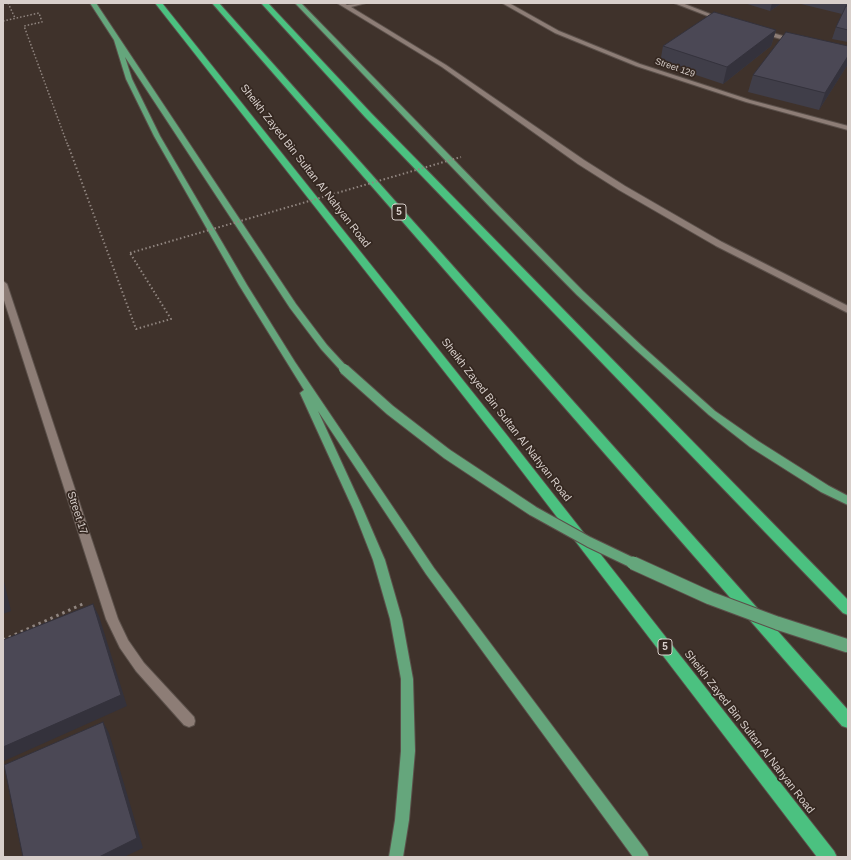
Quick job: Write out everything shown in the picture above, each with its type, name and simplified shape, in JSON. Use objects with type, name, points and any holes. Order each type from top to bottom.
[{"type":"highway","name":"Sheikh Zayed Bin Sultan Al Nahyan Road","points":[[158,3],[502,437],[828,857]]},
{"type":"highway","name":"5","points":[[215,3],[848,721]]},
{"type":"highway","points":[[264,3],[368,115],[848,609]]},
{"type":"main road","points":[[93,3],[293,306],[324,347],[344,369],[390,410],[447,454],[533,511],[589,542],[645,570],[710,598],[848,646]]},
{"type":"main road","points":[[298,3],[494,206],[580,292],[639,348],[712,413],[754,444],[825,489],[848,501]]},
{"type":"main road","points":[[117,39],[129,78],[157,136],[243,285],[292,364],[430,571],[642,857]]},
{"type":"main road","points":[[292,364],[358,509],[379,560],[396,619],[407,679],[408,751],[402,820],[396,857]]},
{"type":"street","points":[[343,5],[363,3]]},
{"type":"street","name":"Street 129","points":[[505,3],[557,32],[638,65],[748,101],[848,128]]},
{"type":"street","points":[[677,3],[724,20]]},
{"type":"street","points":[[343,5],[444,66],[581,162],[629,192],[719,244],[848,310]]},
{"type":"street","points":[[754,29],[798,42]]},
{"type":"street","name":"Street 17","points":[[3,284],[103,595],[124,644],[140,667],[190,721]]},
{"type":"path","points":[[8,3],[15,18]]},
{"type":"path","points":[[3,21],[39,14],[42,22],[24,26],[136,329],[170,319],[130,253],[461,157]]},
{"type":"path","points":[[3,640],[103,595]]},
{"type":"building","points":[[846,6],[848,6],[848,30],[836,27]]},
{"type":"building","points":[[714,12],[776,30],[727,67],[663,46]]},
{"type":"building","points":[[786,32],[848,46],[848,56],[825,93],[753,75]]},
{"type":"building","points":[[93,604],[121,695],[3,747],[3,640]]},
{"type":"building","points":[[103,722],[137,838],[99,857],[23,857],[4,765]]}]
